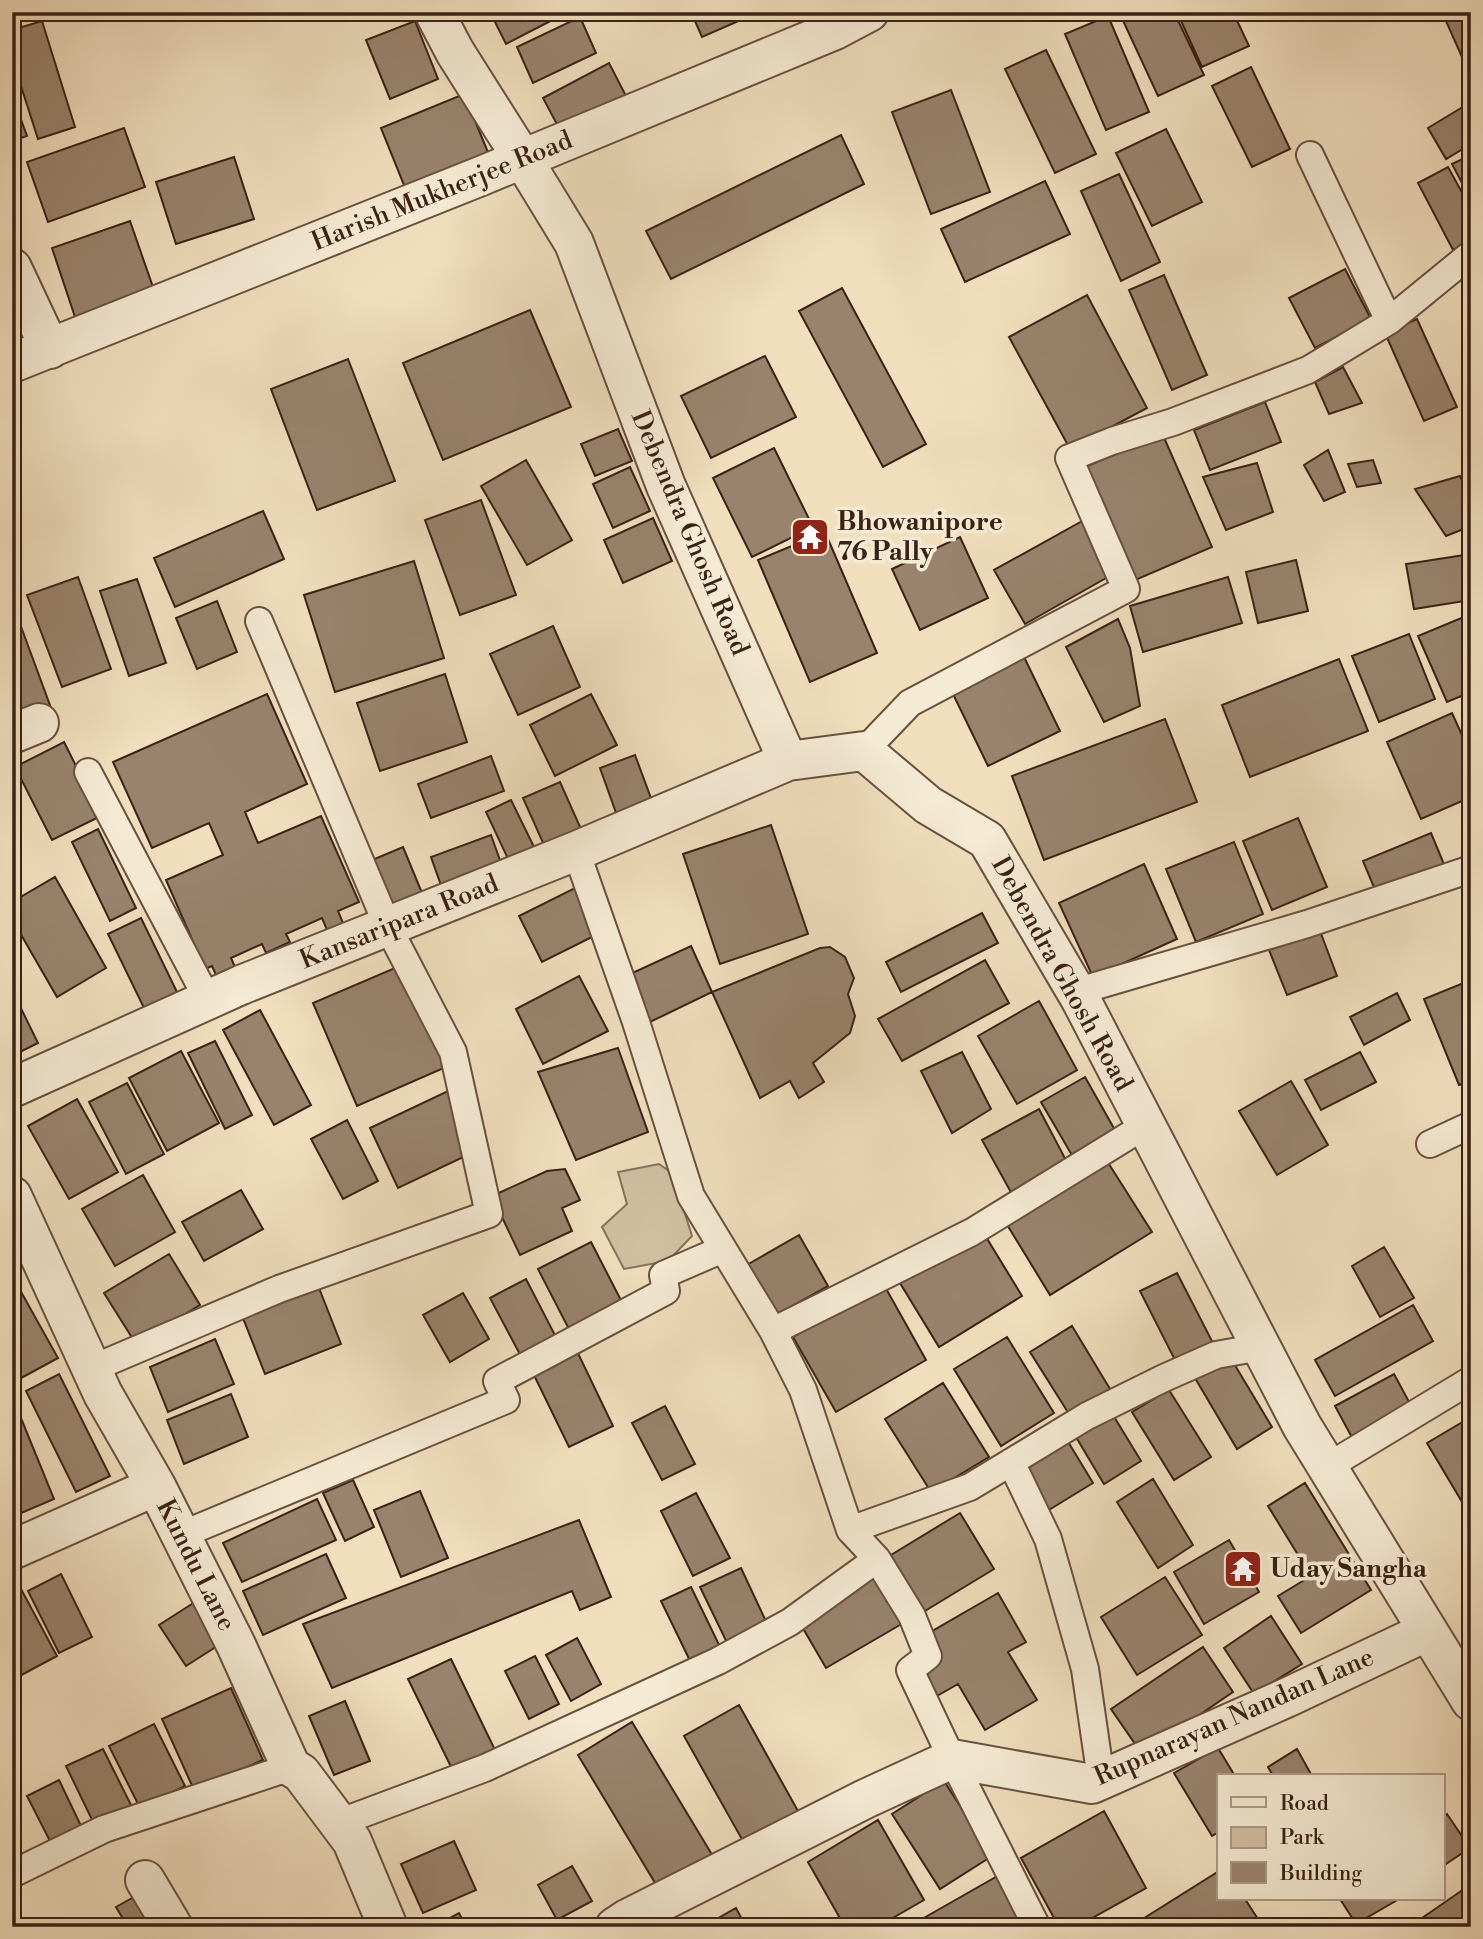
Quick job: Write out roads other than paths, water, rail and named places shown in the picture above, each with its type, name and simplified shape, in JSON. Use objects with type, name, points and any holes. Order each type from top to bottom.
[{"type":"street","name":"Debendra Ghosh Road","points":[[434,12],[455,52],[574,243],[666,485],[788,761]]},
{"type":"street","name":"Harish Mukherjee Road","points":[[33,355],[835,30],[869,12]]},
{"type":"street","points":[[12,268],[33,355]]},
{"type":"street","points":[[12,310],[17,309],[20,312],[33,355]]},
{"type":"street","name":"Debendra Ghosh Road","points":[[864,751],[928,805],[987,840],[1075,992],[1302,1426],[1471,1701]]},
{"type":"street","points":[[788,761],[864,751]]},
{"type":"street","name":"Kansaripara Road","points":[[12,1088],[241,985],[576,851],[788,761]]},
{"type":"street","name":"Kundu Lane","points":[[12,1196],[103,1394],[181,1535],[236,1645],[291,1767],[301,1773],[352,1841],[388,1927]]},
{"type":"street","points":[[12,1550],[156,1486]]},
{"type":"street","name":"Rupnarayan Nandan Lane","points":[[952,1759],[1091,1784],[1286,1698],[1428,1631]]},
{"type":"street","points":[[615,1927],[864,1799],[952,1759]]},
{"type":"street","points":[[145,1880],[173,1927]]},
{"type":"lane","points":[[1310,155],[1389,321]]},
{"type":"lane","points":[[864,751],[910,703],[1126,589],[1069,458],[1173,422],[1308,370],[1389,321],[1471,254]]},
{"type":"lane","points":[[91,1368],[279,1289],[489,1214],[453,1052],[388,927],[259,621]]},
{"type":"lane","points":[[88,772],[208,1000]]},
{"type":"lane","points":[[576,851],[636,1022],[691,1196],[774,1331],[803,1390],[850,1530],[877,1559],[912,1616],[928,1656],[910,1670],[1038,1927]]},
{"type":"lane","points":[[1075,992],[1307,924],[1471,869]]},
{"type":"lane","points":[[774,1331],[972,1232],[1146,1125]]},
{"type":"lane","points":[[1430,1144],[1471,1125]]},
{"type":"lane","points":[[181,1535],[506,1400],[497,1381],[666,1291],[663,1275],[723,1249]]},
{"type":"lane","points":[[850,1530],[970,1487],[1087,1416],[1164,1378],[1216,1355],[1261,1347]]},
{"type":"lane","points":[[1327,1467],[1471,1380]]},
{"type":"lane","points":[[1011,1462],[1052,1552],[1085,1670],[1101,1780]]},
{"type":"lane","points":[[338,1823],[485,1768],[718,1661],[790,1622],[877,1559]]},
{"type":"lane","points":[[12,1874],[104,1829],[291,1767]]},
{"type":"place","name":"Bhowanipore 76 Pally","points":[[810,537]]},
{"type":"place","name":"Uday Sangha","points":[[1243,1569]]}]
